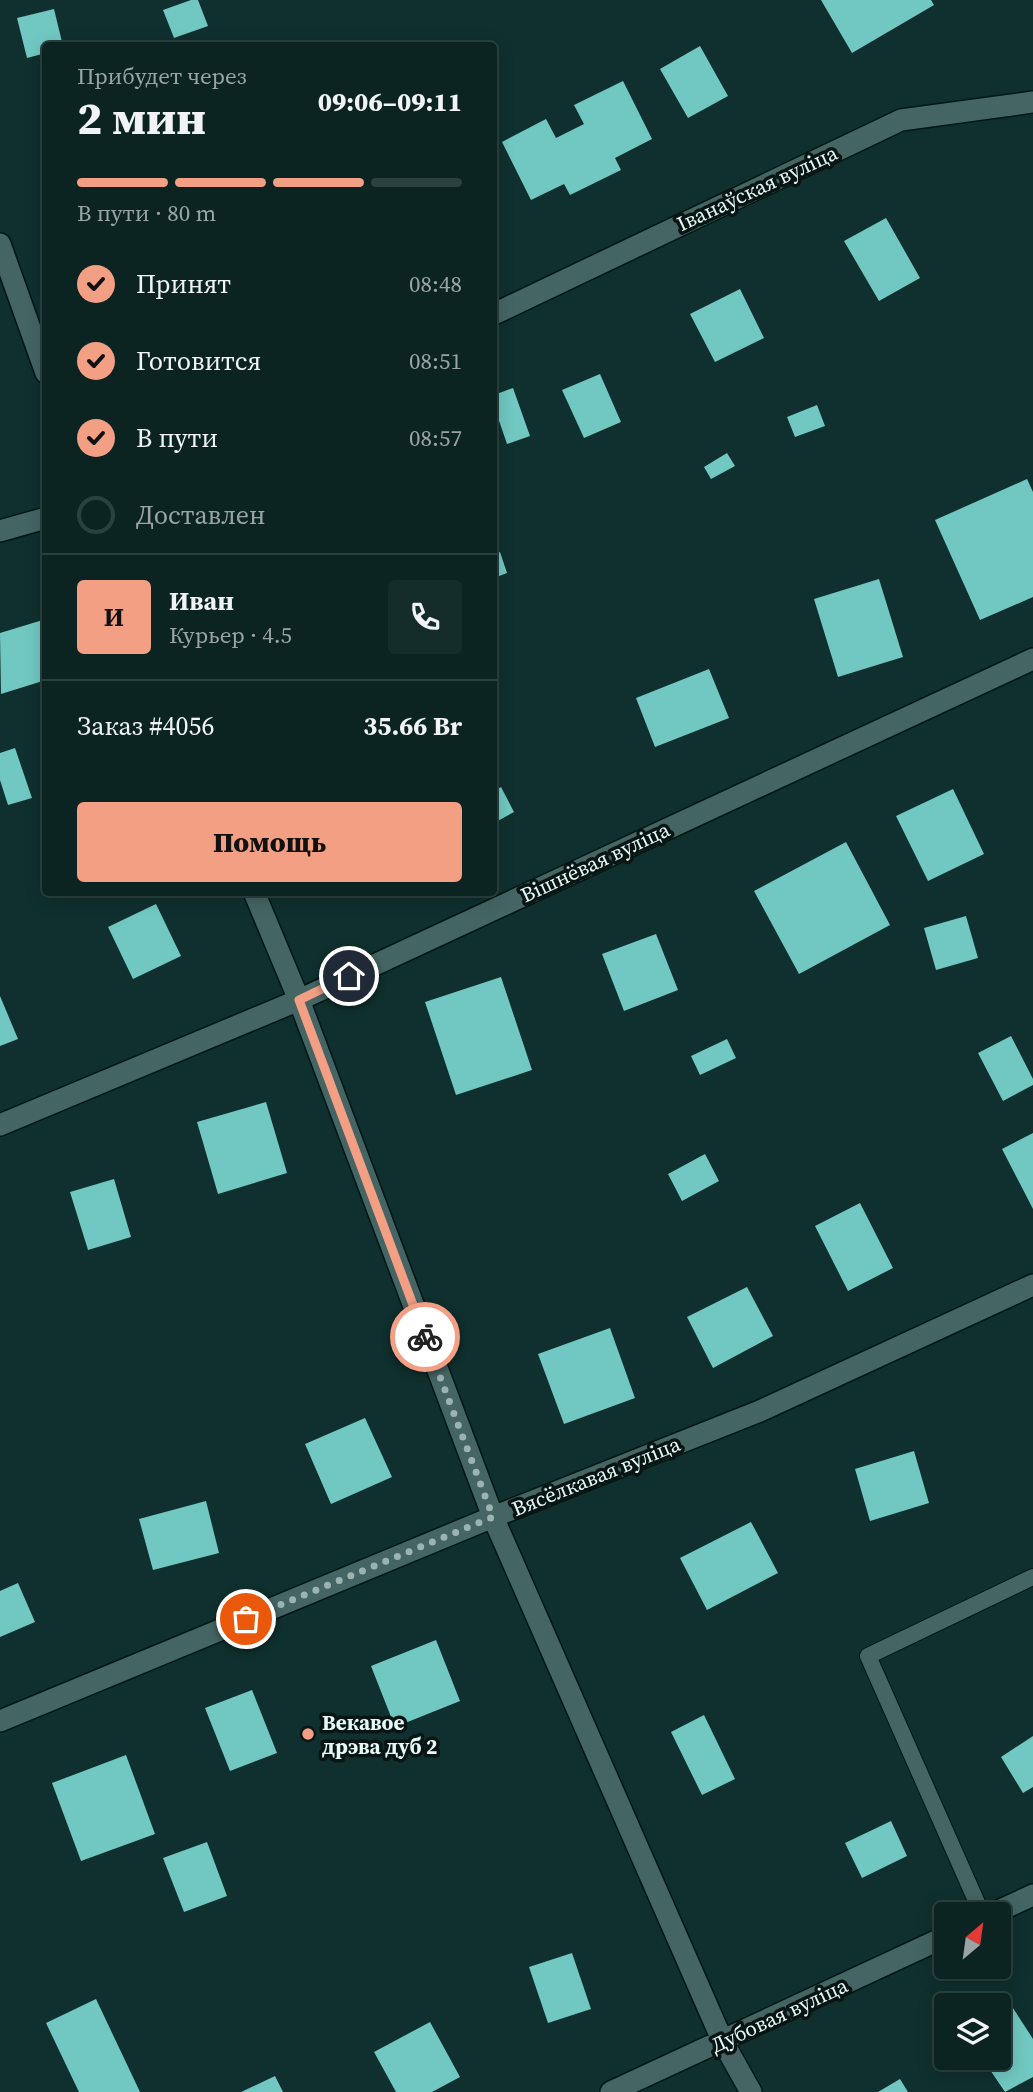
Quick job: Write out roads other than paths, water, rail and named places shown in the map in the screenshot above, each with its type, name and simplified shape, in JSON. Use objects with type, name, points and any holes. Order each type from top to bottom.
[{"type":"street","name":"Іванаўская вуліца","points":[[497,313],[901,120],[1033,102]]},
{"type":"street","points":[[0,244],[42,362]]},
{"type":"street","points":[[0,531],[42,519]]},
{"type":"street","name":"Вішнёвая вуліца","points":[[0,1125],[299,1000],[1033,659]]},
{"type":"street","points":[[256,896],[299,1000],[493,1517],[723,2042],[751,2092]]},
{"type":"street","name":"Вясёлкавая вуліца","points":[[0,1721],[493,1517],[760,1411],[1033,1285]]},
{"type":"street","points":[[1012,1905],[1033,1895]]},
{"type":"street","name":"Дубовая вуліца","points":[[611,2092],[934,1942]]},
{"type":"lane","points":[[977,1902],[868,1656],[1033,1577]]},
{"type":"place","name":"Векавое дрэва дуб 2","points":[[308,1734]]}]
